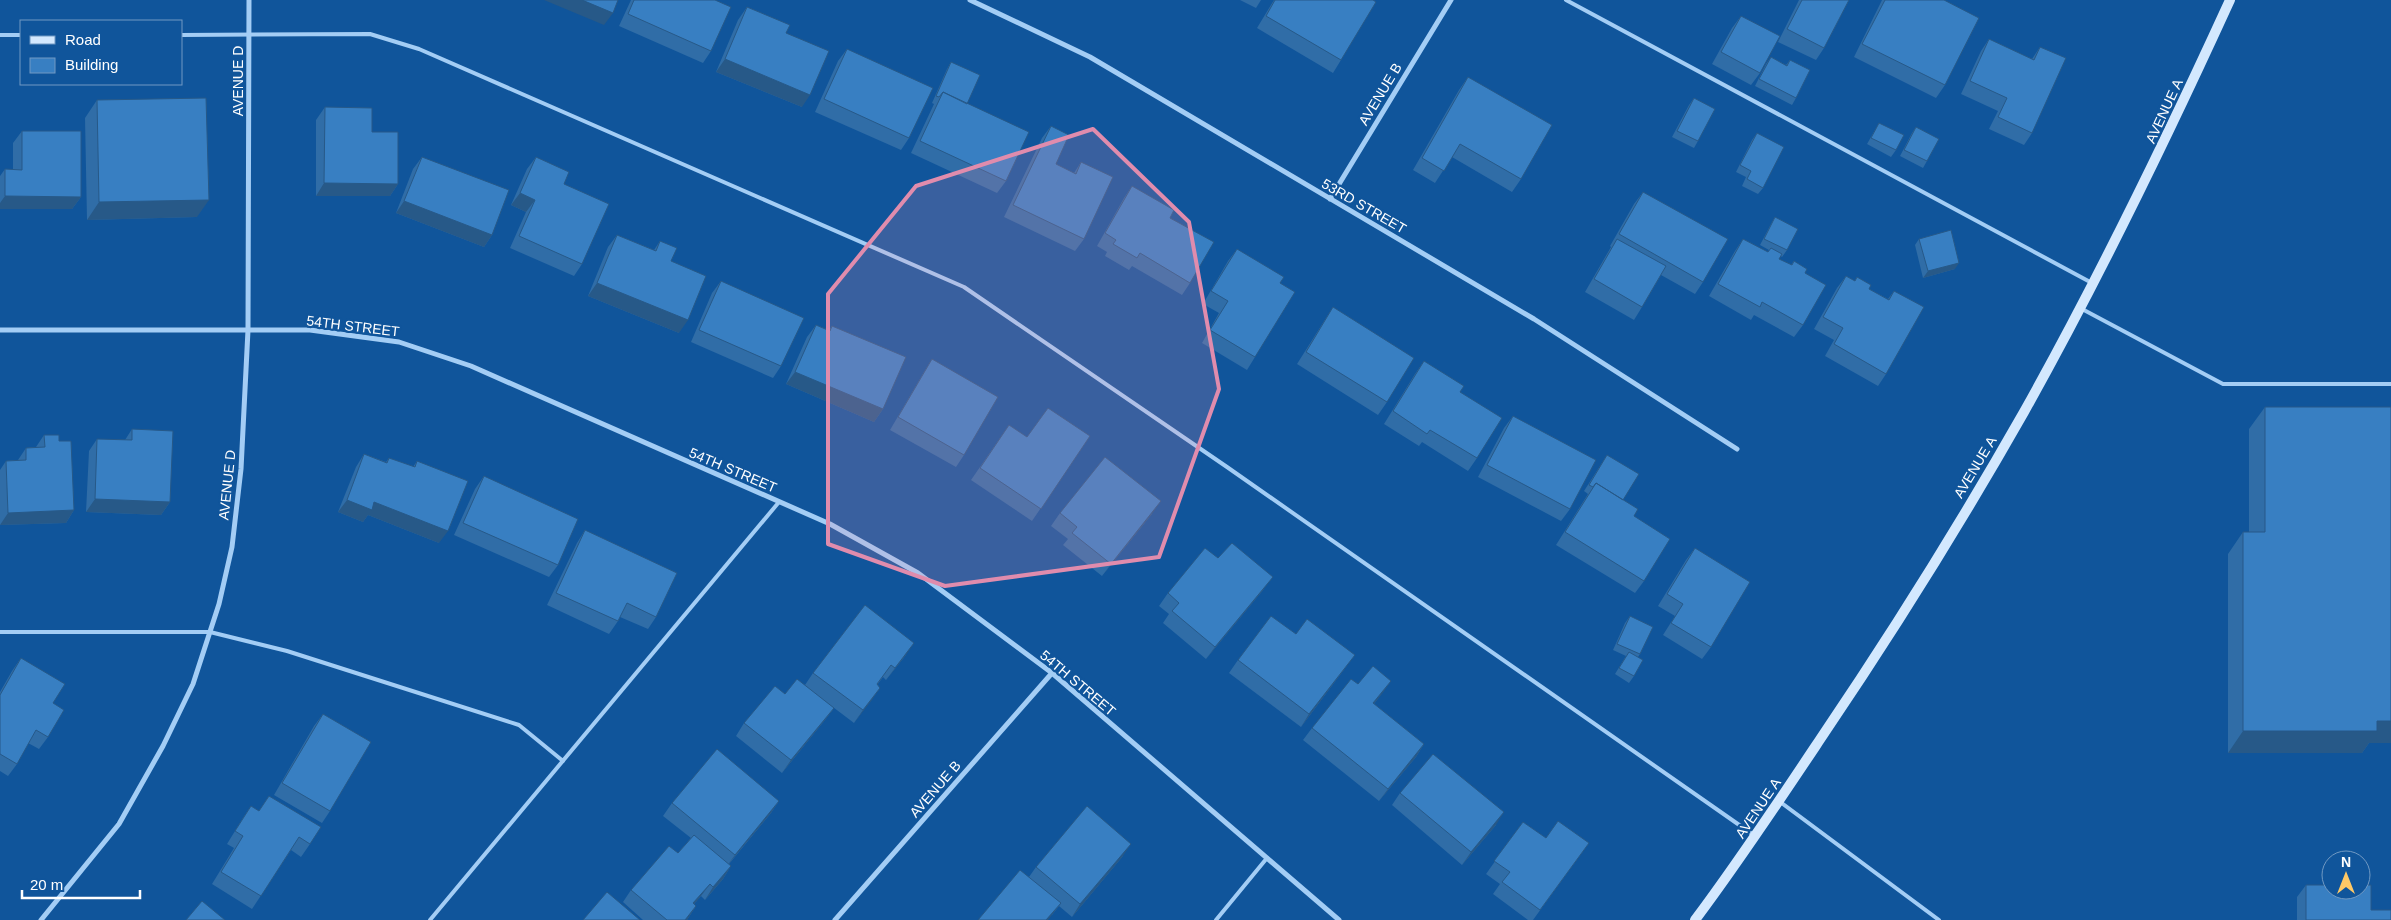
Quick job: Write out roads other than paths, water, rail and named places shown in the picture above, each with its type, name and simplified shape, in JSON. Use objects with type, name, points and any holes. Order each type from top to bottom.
[{"type":"main road","name":"AVENUE A","points":[[1695,920],[1755,837],[1883,646],[1926,578],[2023,413],[2080,308],[2160,152],[2230,0]]},
{"type":"street","name":"AVENUE D","points":[[41,920],[119,824],[163,746],[193,684],[219,604],[232,547],[242,469],[248,330],[249,0]]},
{"type":"street","name":"53RD STREET","points":[[970,0],[1090,57],[1534,318],[1737,448]]},
{"type":"street","name":"AVENUE B","points":[[1330,199],[1450,0]]},
{"type":"street","name":"54TH STREET","points":[[0,330],[310,330],[399,342],[471,366],[830,524],[918,573],[1052,673],[1339,920]]},
{"type":"street","name":"AVENUE B","points":[[835,920],[1052,673]]},
{"type":"lane","points":[[1566,0],[2092,283]]},
{"type":"lane","points":[[182,35],[370,34],[420,49],[964,287],[1235,472],[1755,837]]},
{"type":"lane","points":[[0,35],[20,35]]},
{"type":"lane","points":[[2080,308],[2223,384],[2391,384]]},
{"type":"lane","points":[[430,920],[779,502]]},
{"type":"lane","points":[[0,632],[210,632],[287,651],[519,725],[563,761]]},
{"type":"lane","points":[[1779,801],[1940,920]]},
{"type":"lane","points":[[1216,920],[1267,858]]}]
